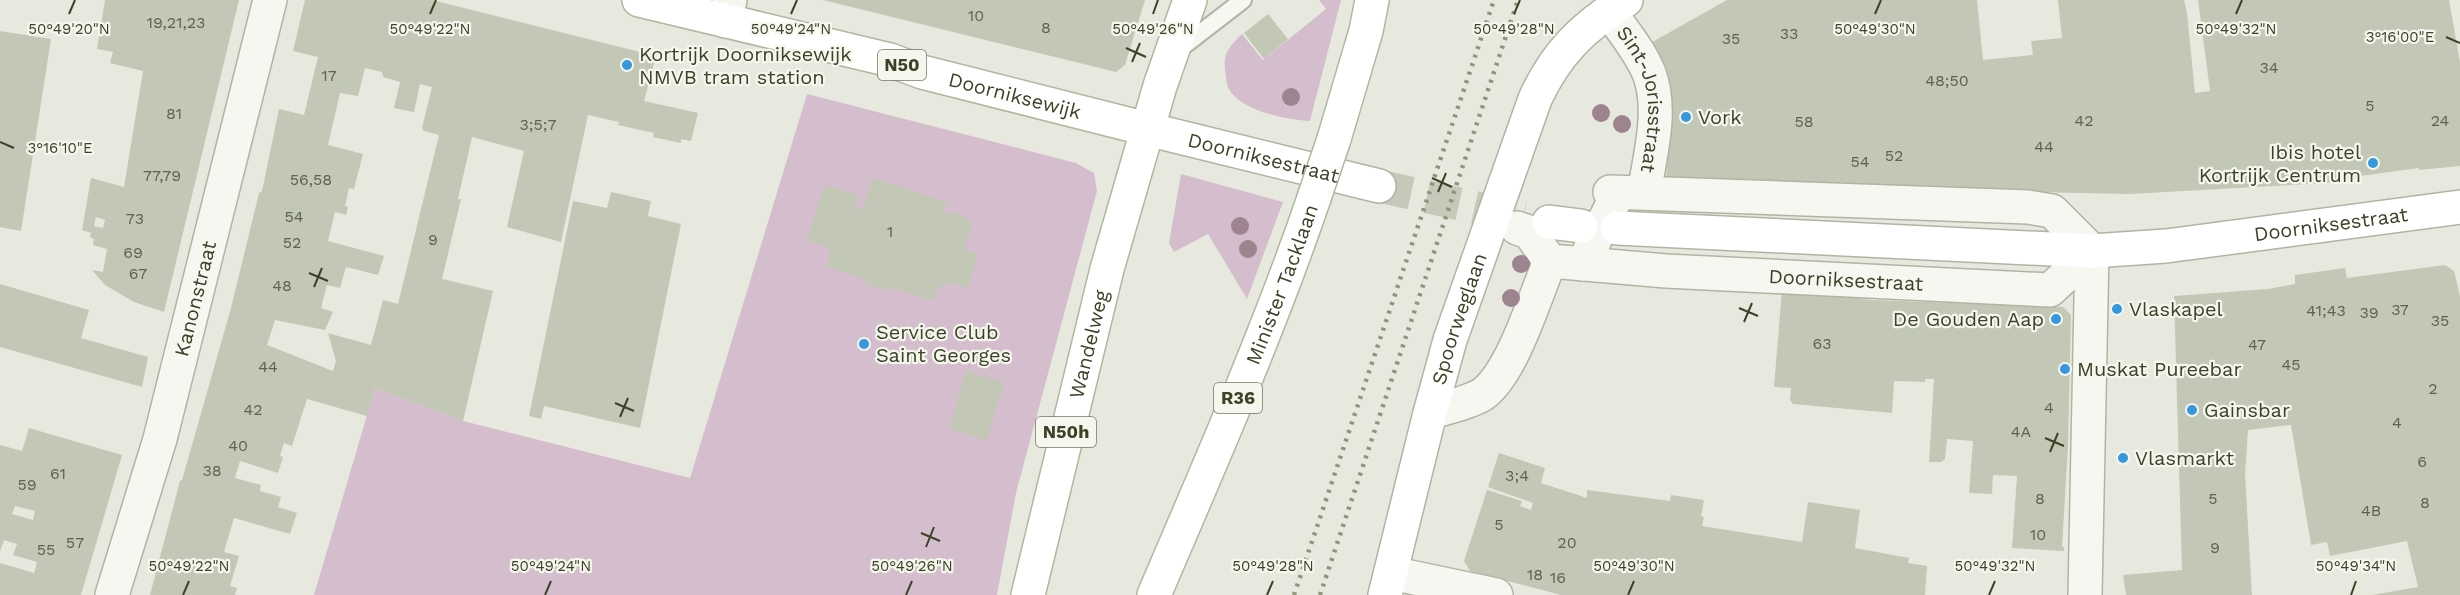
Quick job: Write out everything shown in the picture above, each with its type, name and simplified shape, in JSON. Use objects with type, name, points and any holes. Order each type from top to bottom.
[{"type":"main road","name":"Doorniksewijk","points":[[639,0],[727,10],[922,72],[1147,129]]},
{"type":"main road","name":"Minister Tacklaan","points":[[1154,595],[1252,367],[1287,277],[1334,139],[1366,31],[1372,0]]},
{"type":"main road","name":"N50h","points":[[1147,129],[1169,57],[1191,2]]},
{"type":"main road","name":"Sint-Jorisstraat","points":[[1561,53],[1584,30],[1617,5]]},
{"type":"main road","name":"Spoorweglaan","points":[[1388,584],[1450,340],[1515,153],[1546,74],[1561,53]]},
{"type":"main road","name":"Doorniksestraat","points":[[1147,129],[1379,186]]},
{"type":"main road","name":"Wandelweg","points":[[1028,595],[1107,269],[1147,129]]},
{"type":"main road","name":"Doorniksestraat","points":[[1617,228],[2092,251],[2166,246],[2460,207]]},
{"type":"main road","points":[[1533,225],[1581,226]]},
{"type":"street","name":"Kanonstraat","points":[[112,595],[160,439],[270,0]]},
{"type":"street","name":"Sint-Jorisstraat","points":[[1617,5],[1654,90],[1654,124],[1624,193]]},
{"type":"street","points":[[1583,264],[1624,193],[2028,207],[2052,211],[2092,251],[2085,595]]},
{"type":"street","points":[[1430,413],[1480,396],[1496,381],[1508,362],[1550,261],[1529,232],[1533,225]]},
{"type":"street","name":"Doorniksestraat","points":[[1550,261],[1666,271],[2050,290],[2092,251]]},
{"type":"street","points":[[1388,584],[1496,595]]},
{"type":"lane","points":[[1169,57],[1243,0]]},
{"type":"shaded area","points":[[1319,0],[1341,0],[1310,121],[1265,113],[1235,97],[1227,85],[1225,64],[1226,54],[1234,42],[1242,34],[1263,60],[1326,9]]},
{"type":"shaded area","name":"Service Club Saint Georges","points":[[807,94],[1076,163],[1094,173],[1097,191],[1016,493],[997,595],[314,595],[375,388],[463,421],[690,478]]},
{"type":"shaded area","points":[[1181,174],[1283,202],[1247,299],[1208,234],[1174,252],[1169,243]]},
{"type":"building","points":[[105,0],[239,0],[164,312],[134,302],[105,285],[92,270],[103,272],[107,249],[93,245],[94,239],[90,237],[91,233],[82,230],[91,178],[124,187],[143,71],[110,63],[113,52],[97,49]],"holes":[[[96,217],[105,220],[103,228],[94,226]]]},
{"type":"building","points":[[305,0],[432,0],[656,56],[644,101],[698,113],[691,141],[681,139],[681,143],[653,137],[654,133],[588,115],[561,242],[507,227],[524,151],[472,137],[458,199],[461,199],[442,279],[493,291],[463,421],[375,388],[367,416],[307,399],[292,446],[284,443],[278,473],[240,461],[235,478],[261,485],[260,491],[281,497],[278,507],[297,513],[290,534],[234,518],[224,552],[239,556],[230,586],[237,588],[235,595],[150,595],[180,481],[231,308],[259,193],[262,191],[279,109],[304,115],[318,57],[293,51]],"holes":[[[365,68],[382,72],[383,77],[400,82],[394,108],[414,112],[420,84],[432,87],[422,128],[424,131],[439,135],[398,304],[383,300],[371,345],[328,333],[336,361],[333,371],[267,345],[275,320],[325,330],[333,312],[321,308],[327,285],[340,288],[346,267],[378,275],[384,256],[328,241],[335,212],[346,215],[348,207],[345,206],[349,188],[354,189],[363,154],[328,145],[340,93],[358,96]]]},
{"type":"building","points":[[823,0],[1145,0],[1125,65],[1116,72]]},
{"type":"building","points":[[1727,0],[1977,0],[1983,60],[2033,55],[2031,41],[2062,38],[2058,0],[2184,0],[2195,93],[2210,91],[2198,0],[2449,0],[2460,62],[2460,166],[2419,170],[2419,168],[2331,180],[2327,183],[2129,194],[1666,185],[1669,87],[1647,45]]},
{"type":"building","points":[[1268,14],[1288,39],[1264,59],[1244,33]]},
{"type":"building","points":[[0,31],[51,39],[21,231],[0,227]]},
{"type":"building","points":[[873,178],[947,202],[943,212],[957,213],[973,222],[964,250],[978,254],[968,288],[950,282],[938,288],[934,301],[893,288],[891,292],[866,284],[866,280],[826,266],[830,255],[826,246],[807,240],[824,185],[859,195],[855,207],[863,210]]},
{"type":"building","points":[[611,192],[651,201],[648,216],[681,224],[640,428],[544,406],[541,419],[529,416],[573,201],[607,208]]},
{"type":"building","points":[[2445,265],[2454,271],[2460,296],[2460,595],[2372,595],[2418,587],[2407,541],[2330,556],[2327,542],[2311,545],[2291,425],[2248,430],[2245,475],[2252,595],[2126,595],[2123,575],[2182,570],[2174,296],[2268,289],[2295,284],[2295,275],[2345,268],[2347,278]]},
{"type":"building","points":[[0,284],[89,310],[81,338],[148,357],[142,387],[0,347]]},
{"type":"building","points":[[1782,290],[1788,291],[1789,294],[1802,295],[1803,292],[1872,300],[2063,307],[2071,315],[2068,445],[2062,547],[2064,551],[2012,548],[2017,476],[1993,475],[1992,494],[1969,493],[1973,441],[1947,439],[1945,459],[1941,462],[1929,462],[1934,379],[1925,379],[1925,382],[1894,381],[1892,413],[1793,404],[1790,400],[1791,388],[1774,387]]},
{"type":"building","points":[[966,371],[1004,382],[987,440],[949,429]]},
{"type":"building","points":[[29,428],[122,455],[81,595],[0,595],[0,563],[34,573],[37,562],[13,555],[17,544],[4,540],[0,552],[0,445],[22,451]],"holes":[[[15,506],[35,511],[33,520],[12,514]]]},
{"type":"building","points":[[1499,453],[1545,468],[1541,483],[1587,498],[1587,490],[1670,501],[1671,495],[1704,500],[1702,526],[1802,542],[1808,502],[1860,510],[1855,548],[1909,558],[1908,563],[1927,566],[1925,595],[1561,595],[1470,571],[1464,561],[1487,490],[1522,501],[1520,506],[1531,510],[1533,503],[1488,487]],"holes":[[[1602,559],[1614,562],[1610,574],[1600,572]]]},
{"type":"tunnel","points":[[1379,186],[1523,218]]},
{"type":"railway","points":[[1294,595],[1494,0]]},
{"type":"railway","points":[[1320,595],[1518,0]]},
{"type":"place","name":"Kortrijk Doorniksewijk NMVB tram station","points":[[627,65]]},
{"type":"place","name":"Vork","points":[[1686,117]]},
{"type":"place","name":"Ibis hotel Kortrijk Centrum","points":[[2373,163]]},
{"type":"place","name":"Vlaskapel","points":[[2117,309]]},
{"type":"place","name":"De Gouden Aap","points":[[2056,319]]},
{"type":"place","name":"Service Club Saint Georges","points":[[864,344]]},
{"type":"place","name":"Muskat Pureebar","points":[[2065,369]]},
{"type":"place","name":"Gainsbar","points":[[2192,410]]},
{"type":"place","name":"Vlasmarkt","points":[[2123,458]]}]
